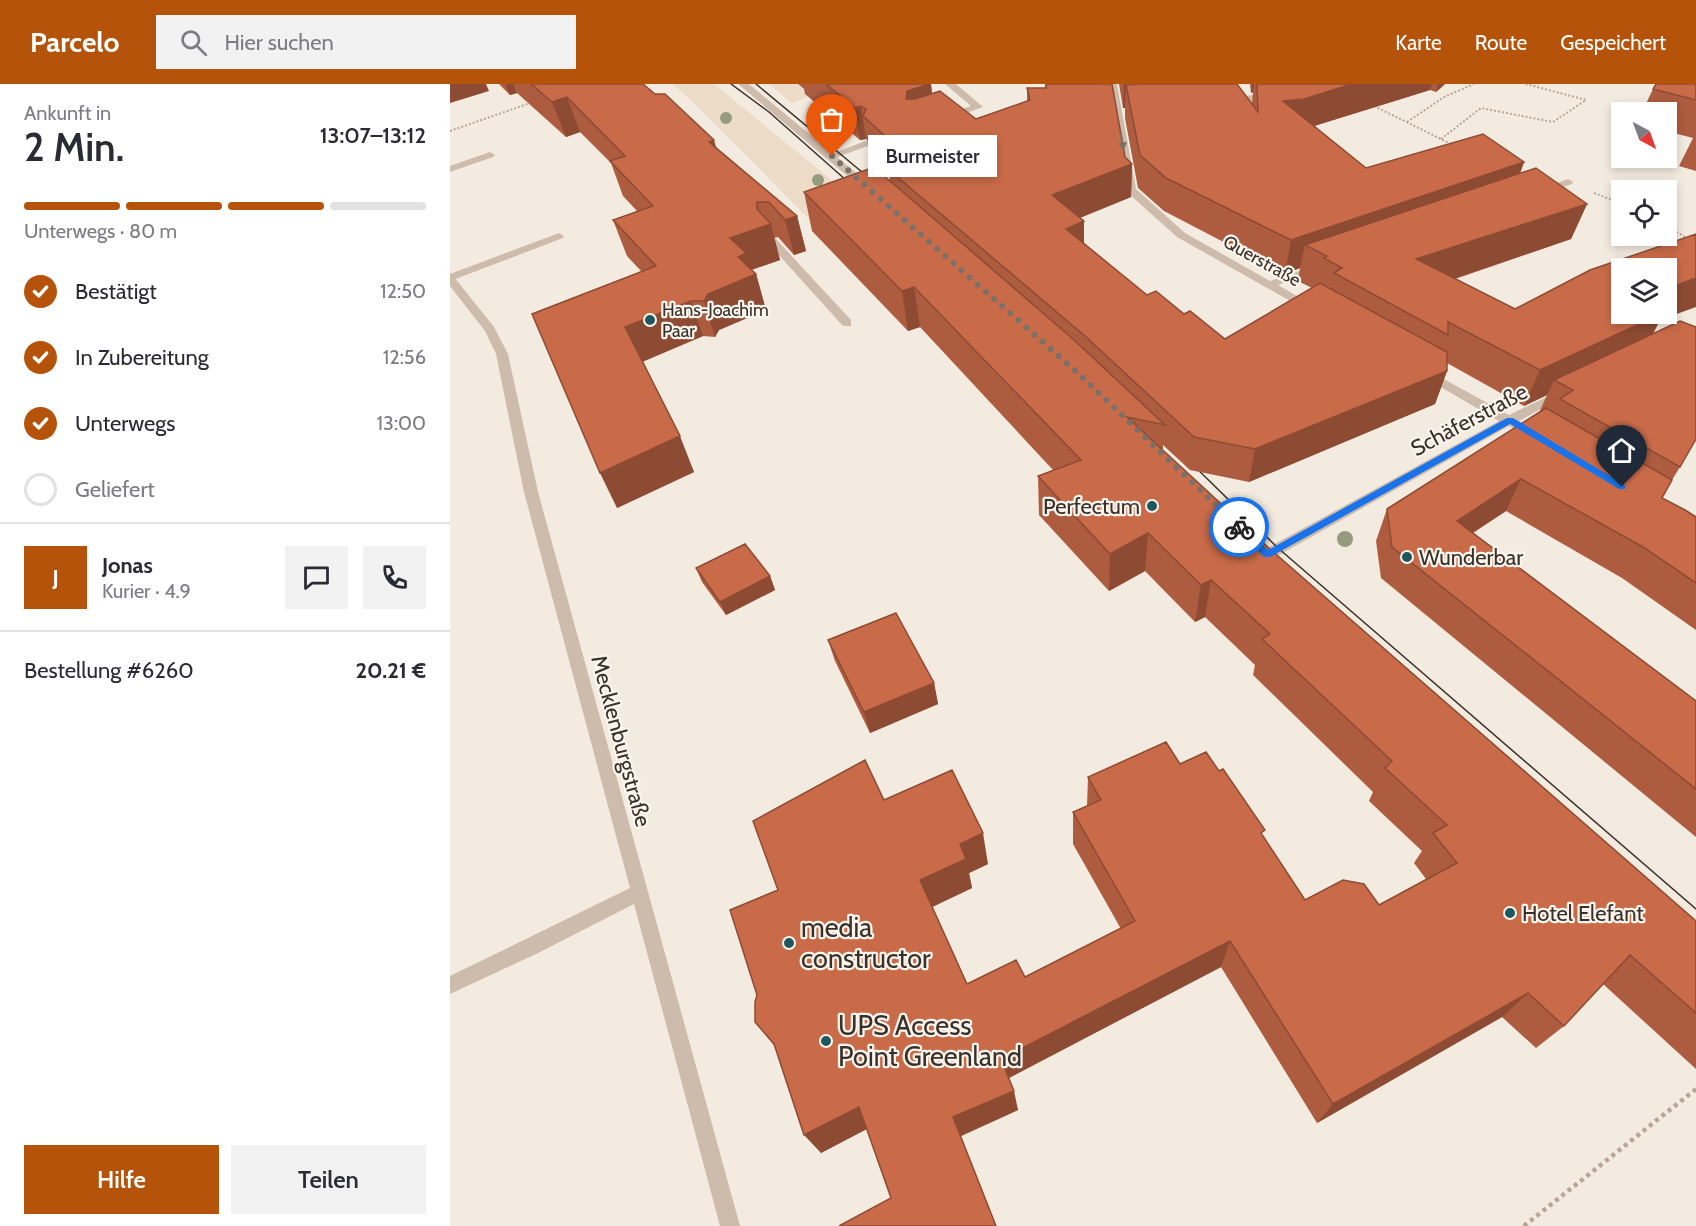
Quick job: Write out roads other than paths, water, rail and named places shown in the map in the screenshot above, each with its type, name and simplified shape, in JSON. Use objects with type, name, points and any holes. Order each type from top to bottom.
[{"type":"street","points":[[743,84],[832,156],[878,197]]},
{"type":"street","points":[[936,121],[978,107],[950,84]]},
{"type":"street","name":"Querstraße","points":[[1112,84],[1123,114],[1131,190],[1181,235],[1320,313]]},
{"type":"street","points":[[1217,102],[1262,97],[1309,84]]},
{"type":"street","points":[[832,156],[865,144]]},
{"type":"street","points":[[450,169],[490,155]]},
{"type":"street","points":[[1533,193],[1568,182]]},
{"type":"street","points":[[450,279],[559,236]]},
{"type":"street","points":[[772,241],[847,323]]},
{"type":"street","points":[[1269,285],[1324,266]]},
{"type":"street","name":"Mecklenburgstraße","points":[[450,279],[490,330],[502,354],[531,492],[730,1226]]},
{"type":"street","points":[[1410,364],[1549,444]]},
{"type":"street","name":"Schäferstraße","points":[[1267,555],[1510,420],[1574,389]]},
{"type":"street","points":[[450,985],[532,947],[638,893]]},
{"type":"tram line","points":[[731,84],[769,112],[855,188]]},
{"type":"tram line","points":[[756,84],[874,182]]},
{"type":"tram line","points":[[1188,460],[1278,548],[1696,909]]},
{"type":"place","name":"Burmeister","points":[[832,156]]},
{"type":"place","name":"Hans-Joachim Paar","points":[[650,320]]},
{"type":"place","name":"Perfectum","points":[[1152,506]]},
{"type":"place","name":"Wunderbar","points":[[1407,557]]},
{"type":"place","name":"Hotel Elefant","points":[[1510,913]]},
{"type":"place","name":"media constructor","points":[[789,943]]},
{"type":"place","name":"UPS Access Point Greenland","points":[[826,1041]]}]
